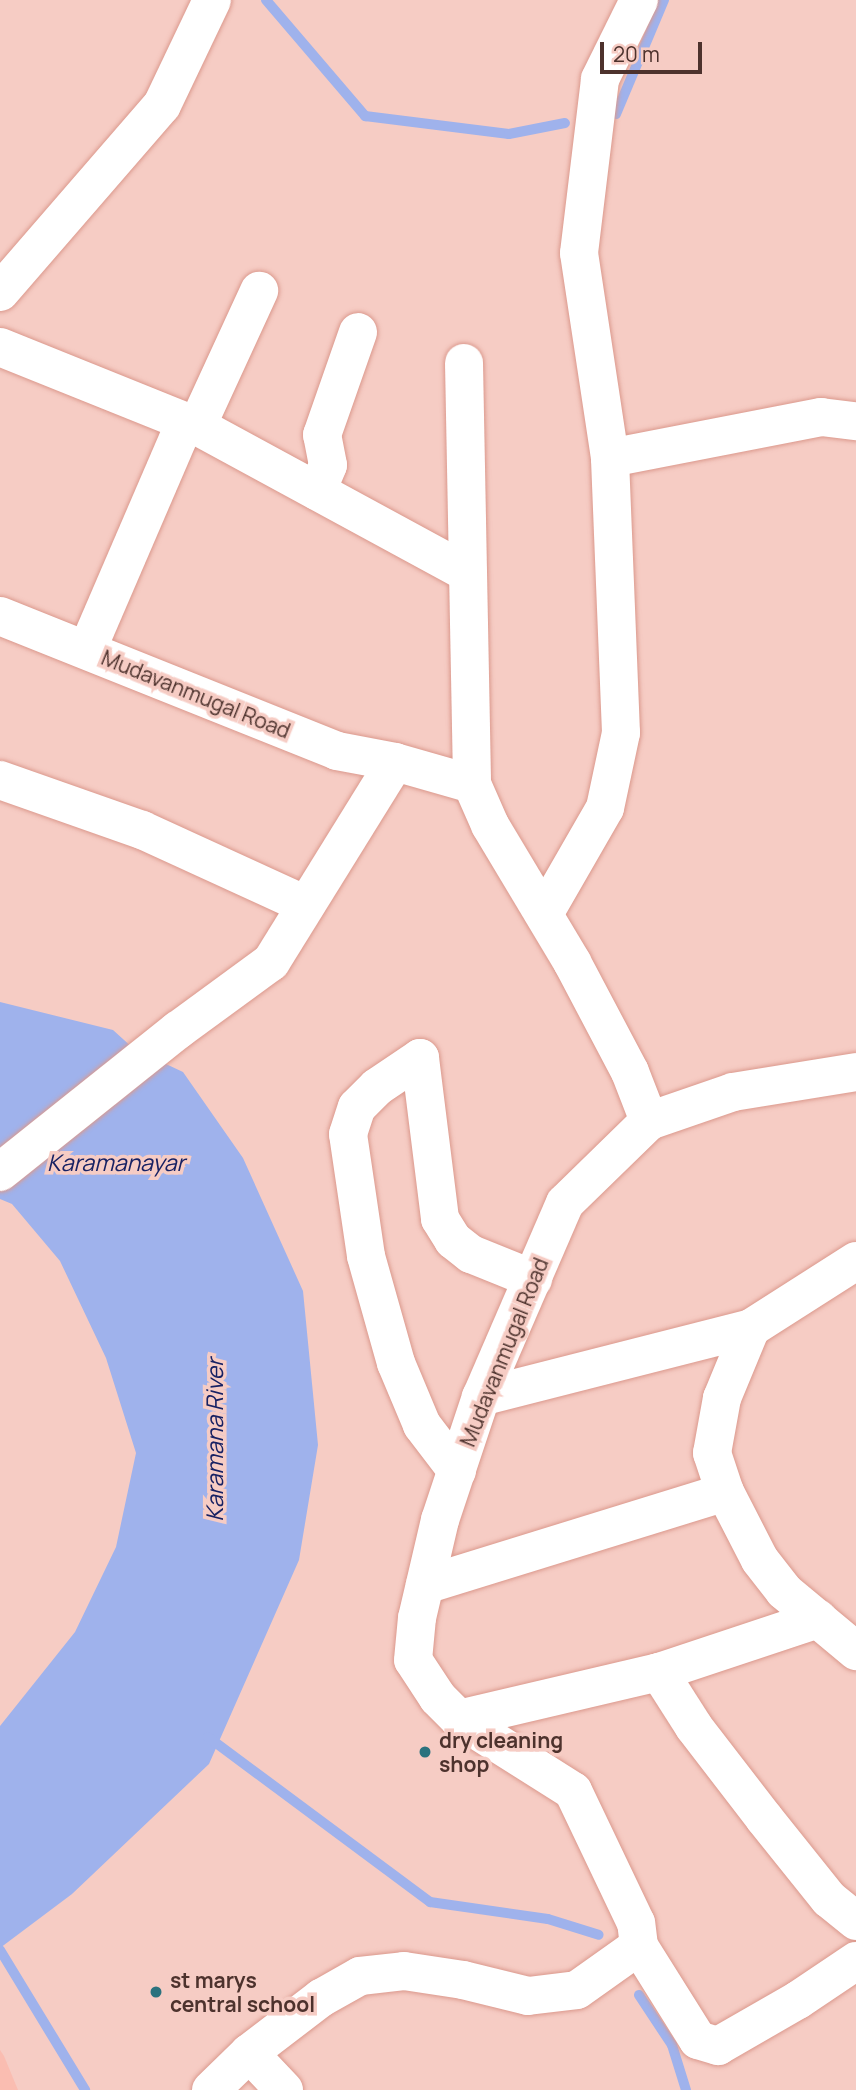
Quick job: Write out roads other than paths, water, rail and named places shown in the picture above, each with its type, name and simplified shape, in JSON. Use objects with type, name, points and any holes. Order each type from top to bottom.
[{"type":"street","points":[[0,292],[162,105],[212,0]]},
{"type":"street","points":[[544,914],[605,808],[621,733],[610,458],[579,253],[600,79],[639,0]]},
{"type":"street","points":[[87,650],[191,424],[259,291]]},
{"type":"street","points":[[317,491],[328,465],[321,435],[358,332]]},
{"type":"street","points":[[0,346],[191,424],[468,573]]},
{"type":"street","points":[[464,363],[472,784],[490,825],[544,914],[630,1072],[649,1121]]},
{"type":"street","points":[[610,458],[821,417],[856,421]]},
{"type":"street","name":"Mudavanmugal Road","points":[[0,616],[337,751],[395,762],[472,784]]},
{"type":"street","points":[[0,1172],[174,1034],[271,962],[395,762]]},
{"type":"street","points":[[0,780],[142,830],[306,905]]},
{"type":"street","points":[[457,1471],[422,1425],[396,1363],[366,1256],[348,1134],[357,1107],[377,1087],[420,1058],[440,1219],[453,1240],[471,1254],[533,1279]]},
{"type":"street","name":"Mudavanmugal Road","points":[[856,1072],[733,1092],[649,1121],[565,1203],[481,1397],[440,1520],[417,1618],[413,1660],[438,1698],[459,1719],[573,1791],[636,1923],[639,1946],[698,2040],[718,2046],[798,2000],[856,1961]]},
{"type":"street","points":[[481,1397],[751,1328],[856,1261]]},
{"type":"street","points":[[751,1328],[722,1398],[712,1453],[726,1492],[760,1560],[784,1591],[856,1651]]},
{"type":"street","points":[[425,1585],[726,1492]]},
{"type":"street","points":[[459,1719],[659,1672],[818,1619]]},
{"type":"street","points":[[659,1672],[694,1727],[764,1818],[829,1899],[856,1921]]},
{"type":"street","points":[[211,2090],[249,2053],[321,1998],[360,1976],[404,1970],[463,1980],[528,1996],[577,1990],[639,1946]]},
{"type":"street","points":[[249,2053],[284,2090]]},
{"type":"water","name":"Karamanayar","points":[[0,1002],[113,1030],[134,1049],[183,1072],[243,1158],[303,1291],[318,1445],[299,1560],[209,1764],[72,1894],[0,1948],[0,1726],[75,1632],[116,1547],[136,1453],[106,1358],[60,1261],[12,1204],[0,1199]]},
{"type":"waterway","points":[[266,0],[365,116],[509,134],[565,123]]},
{"type":"waterway","points":[[616,114],[664,0]]},
{"type":"waterway","points":[[208,1737],[430,1902],[548,1919],[599,1935]]},
{"type":"waterway","points":[[0,1950],[85,2090]]},
{"type":"waterway","points":[[639,1995],[672,2045],[686,2090]]},
{"type":"place","name":"dry cleaning shop","points":[[425,1752]]},
{"type":"place","name":"st marys central school","points":[[156,1992]]},
{"type":"water label","name":"Karamana River","points":[[214,1440]]}]
